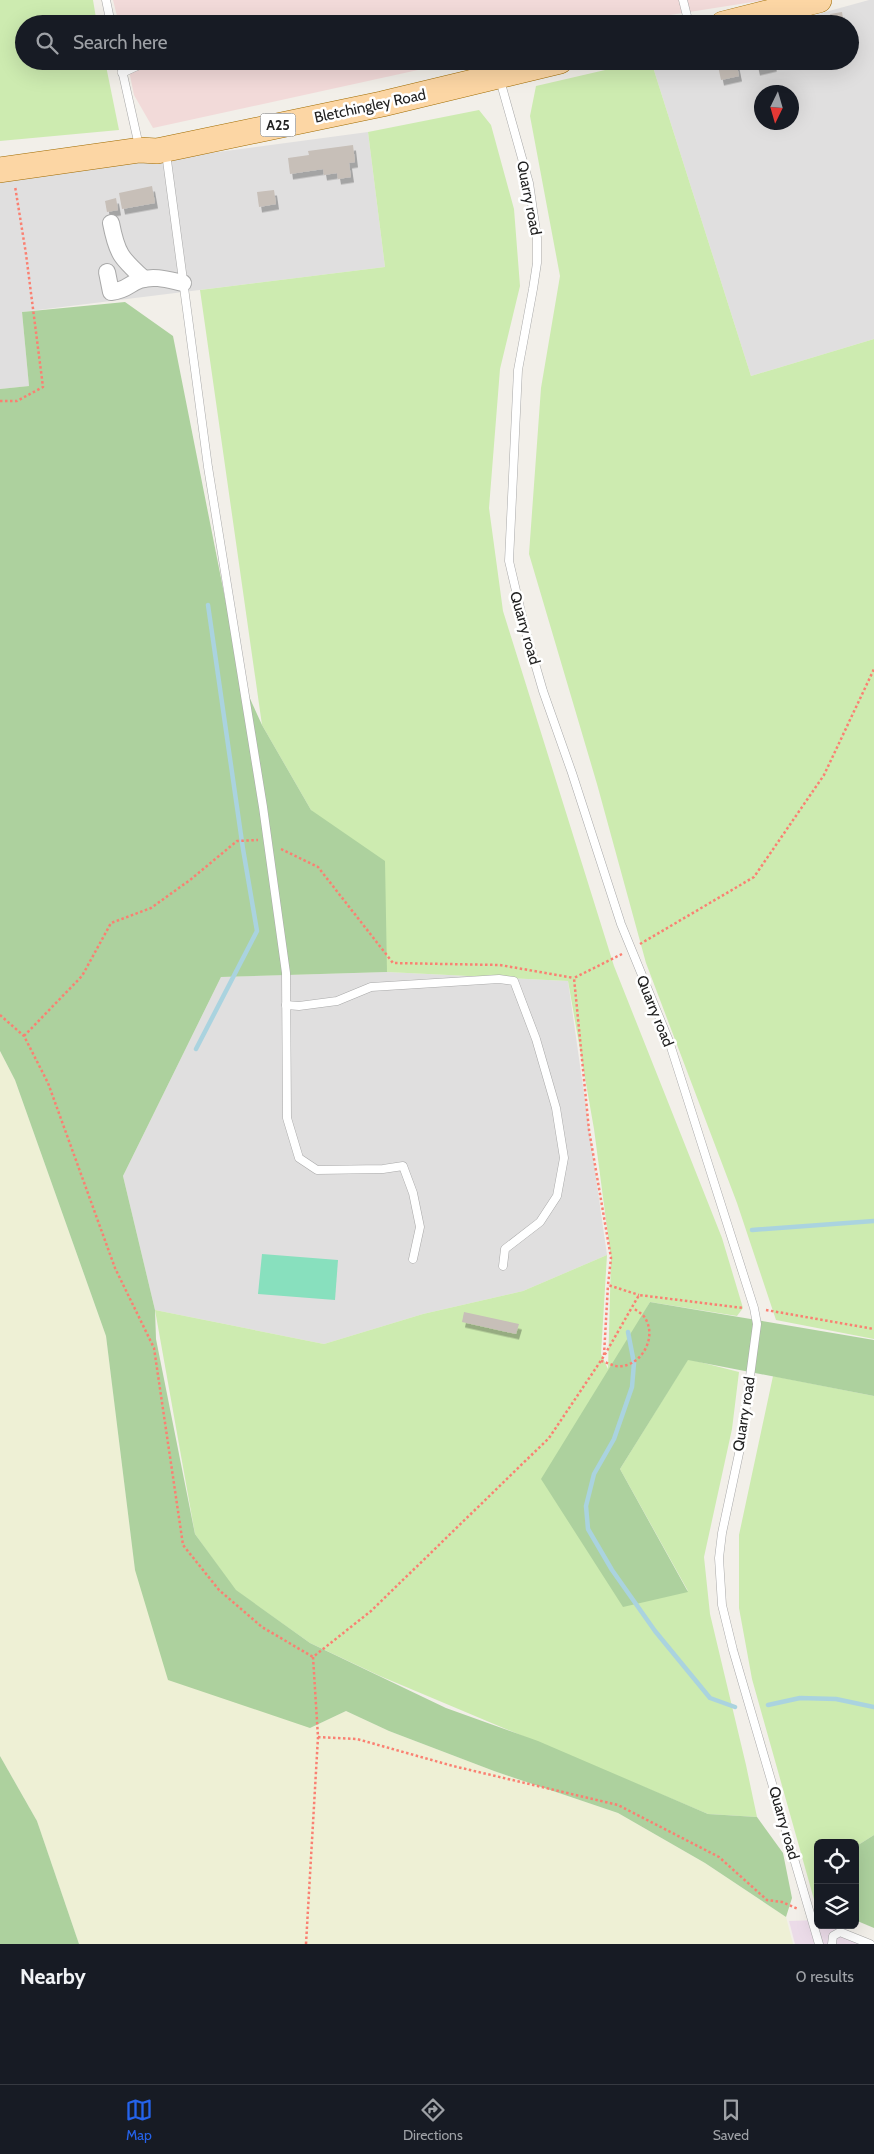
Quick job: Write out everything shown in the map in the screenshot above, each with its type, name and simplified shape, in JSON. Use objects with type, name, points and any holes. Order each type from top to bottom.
[{"type":"main road","points":[[759,15],[819,0]]},
{"type":"main road","name":"Bletchingley Road","points":[[4,170],[140,150],[165,149],[382,104],[523,70]]},
{"type":"street","points":[[111,222],[116,248],[126,263],[144,280]]},
{"type":"street","points":[[108,272],[111,292],[124,290],[140,280],[158,278],[183,283]]},
{"type":"lane","points":[[106,0],[109,15]]},
{"type":"lane","points":[[683,0],[687,15]]},
{"type":"lane","points":[[121,70],[140,150]]},
{"type":"lane","points":[[122,74],[130,70]]},
{"type":"lane","name":"Quarry road","points":[[498,76],[528,183],[537,238],[537,263],[518,370],[509,561],[524,629],[543,691],[631,950],[669,1041],[754,1308],[756,1324],[741,1444],[722,1533],[719,1558],[720,1587],[727,1630],[819,1944]]},
{"type":"lane","points":[[165,149],[208,467],[268,840],[286,972],[287,1118],[299,1158],[317,1170],[383,1169],[403,1166],[413,1193],[420,1227],[413,1259]]},
{"type":"lane","points":[[286,1005],[299,1006],[337,1001],[371,987],[499,979],[514,981],[536,1039],[554,1099],[564,1158],[557,1196],[540,1222],[505,1249],[503,1266]]},
{"type":"lane","points":[[832,1944],[833,1936],[840,1932],[870,1944]]},
{"type":"path","points":[[0,401],[17,401],[43,387],[26,254],[4,170]]},
{"type":"path","points":[[24,1036],[82,976],[111,923],[151,908],[190,880],[237,841],[246,840],[268,840],[282,850],[318,867],[393,963],[500,965],[574,978],[631,950],[754,877],[824,775],[874,669]]},
{"type":"path","points":[[574,978],[589,1130],[611,1258],[604,1356]]},
{"type":"path","points":[[0,1015],[24,1036],[48,1083],[115,1268],[154,1348],[183,1545],[219,1590],[262,1628],[313,1656]]},
{"type":"path","points":[[608,1284],[640,1295],[754,1308],[874,1329]]},
{"type":"path","points":[[313,1656],[371,1611],[549,1438],[601,1361],[640,1295]]},
{"type":"path","points":[[601,1361],[617,1366],[634,1363],[646,1351],[650,1335],[648,1326],[645,1318],[633,1307]]},
{"type":"path","points":[[306,1944],[318,1737],[313,1656]]},
{"type":"path","points":[[318,1737],[357,1739],[453,1766],[618,1805],[719,1857],[767,1900],[782,1902],[810,1914]]},
{"type":"shaded area","points":[[113,0],[765,0],[670,15],[117,15]]},
{"type":"shaded area","points":[[874,0],[874,339],[751,376],[654,70],[859,70],[859,15],[815,15]]},
{"type":"shaded area","points":[[129,70],[418,70],[153,128],[134,95]]},
{"type":"shaded area","points":[[368,132],[385,267],[22,312],[29,386],[0,389],[0,181]]},
{"type":"shaded area","points":[[387,972],[568,981],[607,1255],[523,1291],[423,1314],[324,1344],[155,1310],[123,1176],[221,977]]},
{"type":"shaded area","points":[[814,1920],[814,1929],[846,1929],[874,1944],[795,1944],[789,1921]]},
{"type":"green space","points":[[0,0],[93,0],[96,15],[15,15],[15,70],[107,70],[119,130],[0,141]]},
{"type":"green space","points":[[605,70],[654,70],[751,376],[874,339],[874,1339],[776,1320],[737,1203],[646,963],[597,784],[529,554],[541,388],[560,276],[530,116],[536,86]]},
{"type":"green space","points":[[479,110],[491,125],[514,209],[520,286],[500,369],[489,508],[503,611],[614,966],[722,1238],[743,1308],[737,1316],[650,1302],[547,1488],[688,1591],[620,1469],[688,1359],[739,1372],[732,1429],[704,1557],[710,1614],[757,1817],[708,1814],[380,1676],[310,1643],[235,1590],[195,1534],[155,1310],[324,1344],[423,1314],[523,1291],[607,1255],[601,1354],[608,1369],[611,1258],[594,1129],[568,981],[387,972],[311,810],[262,725],[200,290],[385,267],[368,132]]},
{"type":"green space","points":[[125,302],[173,336],[241,679],[262,725],[311,810],[385,861],[387,972],[221,977],[123,1176],[155,1310],[156,1339],[195,1534],[236,1590],[310,1643],[446,1708],[538,1741],[708,1814],[757,1817],[783,1853],[792,1898],[786,1917],[705,1863],[618,1813],[494,1771],[389,1731],[346,1711],[310,1728],[168,1680],[135,1570],[106,1336],[15,1080],[0,1051],[0,389],[29,386],[22,312]]},
{"type":"green space","points":[[0,1051],[15,1080],[106,1336],[135,1570],[310,1728],[346,1711],[389,1731],[494,1771],[618,1813],[705,1863],[786,1917],[793,1944],[79,1944],[37,1821],[0,1756]]},
{"type":"green space","points":[[262,1254],[338,1260],[335,1300],[258,1294]]},
{"type":"green space","points":[[650,1302],[874,1340],[874,1396],[688,1360],[620,1469],[688,1592],[623,1607],[541,1479]]},
{"type":"green space","points":[[773,1376],[874,1396],[874,1835],[859,1844],[859,1839],[814,1839],[814,1899],[752,1679],[739,1608],[739,1535]]},
{"type":"green space","points":[[0,1756],[37,1821],[79,1944],[0,1944]]},
{"type":"green space","points":[[874,1835],[874,1928],[859,1922],[859,1844]]},
{"type":"building","points":[[842,12],[842,15],[830,15]]},
{"type":"building","points":[[719,70],[738,70],[739,76],[721,80]]},
{"type":"building","points":[[353,145],[355,162],[349,163],[351,177],[338,179],[337,173],[324,175],[323,169],[290,174],[288,158],[309,155],[308,151]]},
{"type":"building","points":[[152,186],[155,203],[122,209],[119,193]]},
{"type":"building","points":[[274,190],[276,204],[259,207],[257,192]]},
{"type":"building","points":[[116,198],[118,210],[107,212],[105,201]]},
{"type":"building","points":[[464,1312],[519,1324],[516,1334],[462,1322]]},
{"type":"waterway","points":[[196,1049],[257,931],[243,849],[208,605]]},
{"type":"waterway","points":[[752,1230],[874,1221]]},
{"type":"waterway","points":[[628,1332],[634,1363],[632,1387],[614,1439],[594,1474],[586,1506],[588,1529],[612,1570],[655,1631],[710,1698],[735,1707]]},
{"type":"waterway","points":[[768,1705],[800,1698],[836,1699],[874,1707]]}]
